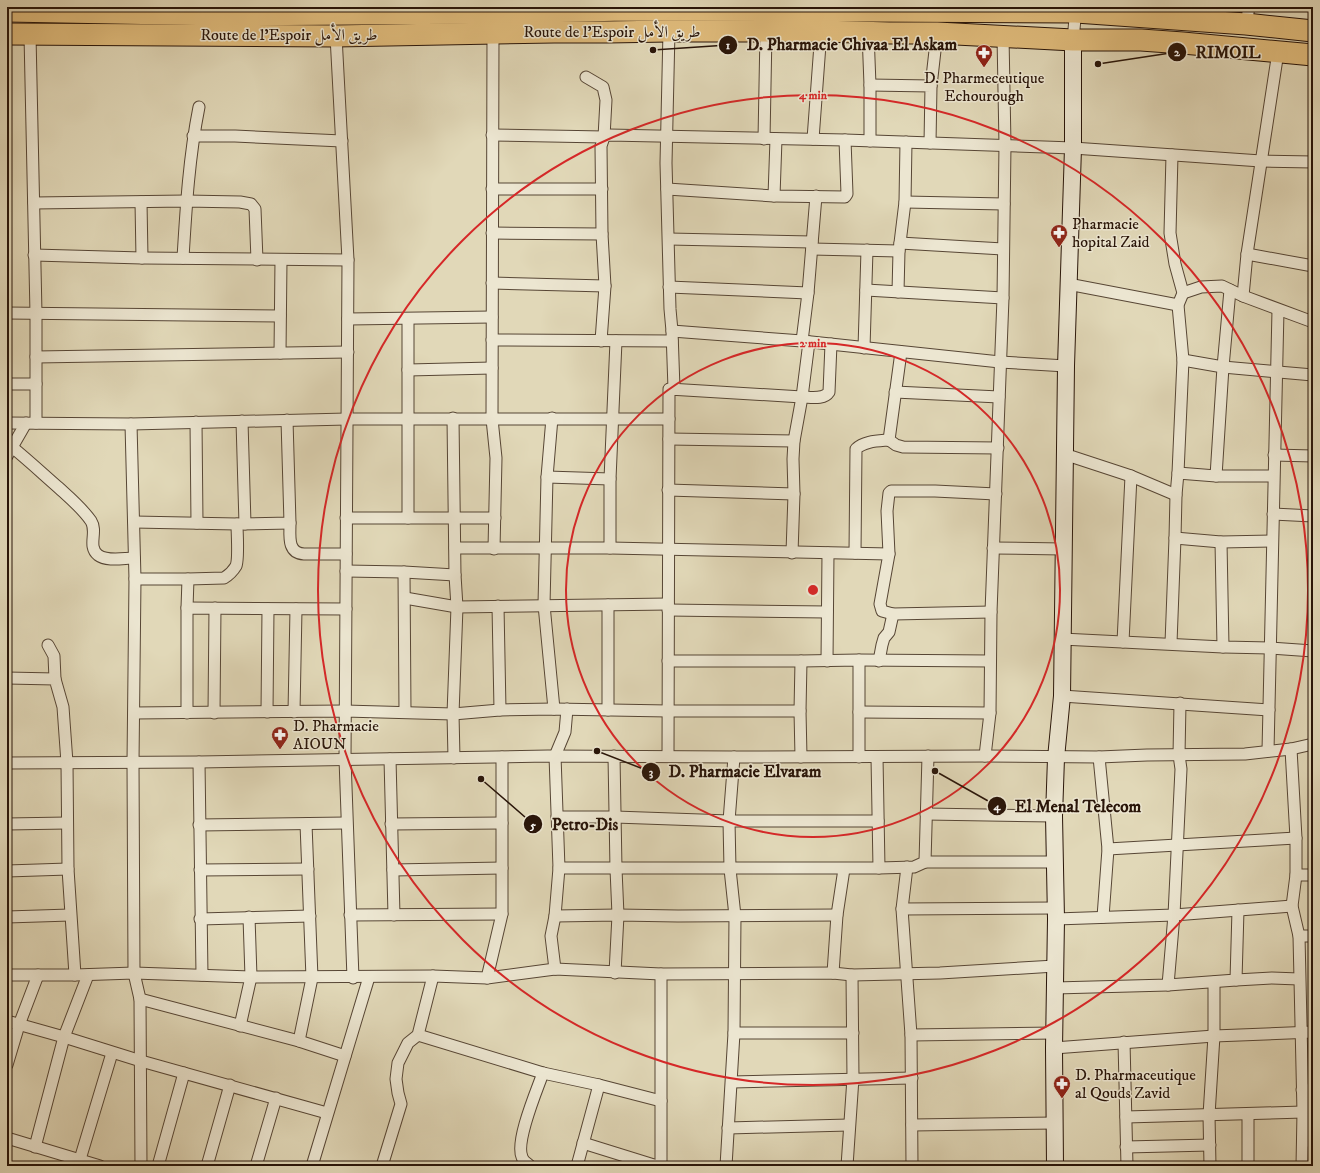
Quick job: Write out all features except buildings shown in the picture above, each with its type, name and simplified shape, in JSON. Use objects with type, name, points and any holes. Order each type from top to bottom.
[{"type":"highway","name":"Route de l’Espoir طريق الأمل","points":[[7,11],[336,11],[626,8],[1076,9],[1248,15],[1313,31]]},
{"type":"highway","name":"Route de l’Espoir طريق الأمل","points":[[7,34],[336,36],[669,31],[821,31],[937,33],[1073,40],[1141,40],[1183,42],[1313,55]]},
{"type":"street","points":[[1055,1166],[1056,913],[1054,816],[1056,758],[1062,696],[1064,454],[1073,148],[1073,40],[1076,9]]},
{"type":"street","points":[[669,31],[666,136],[669,287],[674,389]]},
{"type":"street","points":[[814,139],[821,31]]},
{"type":"street","points":[[764,139],[766,32]]},
{"type":"street","points":[[493,33],[492,419],[496,458],[494,549]]},
{"type":"street","points":[[868,33],[870,140]]},
{"type":"street","points":[[930,143],[931,86],[937,33]]},
{"type":"street","points":[[30,35],[36,314],[36,384],[31,423],[9,451],[42,472],[81,507],[94,526],[95,534],[92,544],[94,551],[97,554],[103,558],[134,558]]},
{"type":"street","points":[[336,36],[348,260],[345,759],[346,823],[353,978]]},
{"type":"street","points":[[985,756],[990,712],[991,612],[1003,298],[1005,145],[1003,36]]},
{"type":"street","points":[[1243,296],[1247,254],[1278,52]]},
{"type":"street","points":[[586,77],[603,87],[606,100],[604,137],[601,146],[602,234],[605,286],[601,341]]},
{"type":"street","points":[[870,85],[931,86]]},
{"type":"street","points":[[183,258],[186,201],[193,136],[199,107]]},
{"type":"street","points":[[492,134],[604,137],[609,135],[870,140],[1073,148],[1261,161],[1313,162]]},
{"type":"street","points":[[193,136],[235,136],[342,141]]},
{"type":"street","points":[[774,196],[776,139]]},
{"type":"street","points":[[667,189],[774,196],[816,196],[842,198],[846,195],[845,140]]},
{"type":"street","points":[[898,292],[900,247],[905,202],[906,142]]},
{"type":"street","points":[[1171,643],[1176,495],[1183,360],[1178,305],[1183,293],[1175,264],[1170,233],[1172,155]]},
{"type":"street","points":[[492,189],[602,189]]},
{"type":"street","points":[[792,553],[794,494],[792,458],[802,398],[808,293],[816,196]]},
{"type":"street","points":[[34,203],[186,201],[240,202],[251,204],[255,210],[256,260]]},
{"type":"street","points":[[141,202],[142,258]]},
{"type":"street","points":[[905,202],[1004,204]]},
{"type":"street","points":[[492,233],[602,234]]},
{"type":"street","points":[[669,239],[867,250],[900,247],[1003,249]]},
{"type":"street","points":[[864,348],[867,250]]},
{"type":"street","points":[[1247,254],[1313,266]]},
{"type":"street","points":[[34,255],[256,260],[348,260]]},
{"type":"street","points":[[280,354],[281,260]]},
{"type":"street","points":[[492,283],[605,286]]},
{"type":"street","points":[[1068,284],[1178,305]]},
{"type":"street","points":[[1183,293],[1201,287],[1222,286],[1278,310],[1313,322]]},
{"type":"street","points":[[669,287],[808,293]]},
{"type":"street","points":[[866,290],[1003,298]]},
{"type":"street","points":[[1216,476],[1222,367],[1230,290]]},
{"type":"street","points":[[1268,751],[1273,476],[1278,310]]},
{"type":"street","points":[[7,313],[280,316]]},
{"type":"street","points":[[348,319],[492,317]]},
{"type":"street","points":[[408,319],[408,518]]},
{"type":"street","points":[[492,340],[616,341],[672,336],[805,341],[1000,362],[1066,366]]},
{"type":"street","points":[[610,548],[610,479],[616,341]]},
{"type":"street","points":[[668,756],[668,389],[802,398],[824,397],[828,394],[831,344]]},
{"type":"street","points":[[36,357],[348,352]]},
{"type":"street","points":[[889,440],[900,352]]},
{"type":"street","points":[[1183,360],[1222,367],[1313,374]]},
{"type":"street","points":[[408,370],[492,368]]},
{"type":"street","points":[[7,384],[36,384]]},
{"type":"street","points":[[895,392],[999,397]]},
{"type":"street","points":[[7,423],[131,424],[453,418],[668,419]]},
{"type":"street","points":[[453,418],[454,548],[457,607],[453,714],[454,758]]},
{"type":"street","points":[[552,418],[547,477],[544,605],[554,709]]},
{"type":"street","points":[[287,420],[290,545],[294,551],[299,554],[346,554]]},
{"type":"street","points":[[135,579],[224,578],[233,571],[236,565],[241,524],[242,421]]},
{"type":"street","points":[[196,422],[197,523]]},
{"type":"street","points":[[131,424],[135,579],[133,762],[134,973],[140,999],[141,1166]]},
{"type":"street","points":[[668,439],[794,441]]},
{"type":"street","points":[[855,553],[856,449],[860,445],[869,442],[889,440],[896,445],[903,447],[998,448]]},
{"type":"street","points":[[1064,454],[1131,476],[1176,495]]},
{"type":"street","points":[[1274,455],[1313,456]]},
{"type":"street","points":[[1178,473],[1216,476],[1273,476]]},
{"type":"street","points":[[1123,642],[1131,476]]},
{"type":"street","points":[[547,477],[610,479]]},
{"type":"street","points":[[668,490],[794,494]]},
{"type":"street","points":[[991,612],[893,614],[882,611],[880,604],[889,554],[887,511],[889,493],[891,491],[935,491],[996,494]]},
{"type":"street","points":[[1273,514],[1313,516]]},
{"type":"street","points":[[346,518],[495,518]]},
{"type":"street","points":[[134,522],[241,524],[290,523]]},
{"type":"street","points":[[1175,538],[1221,542],[1272,541]]},
{"type":"street","points":[[1221,542],[1223,647]]},
{"type":"street","points":[[454,548],[610,548],[889,554]]},
{"type":"street","points":[[994,548],[1063,549]]},
{"type":"street","points":[[827,661],[828,553]]},
{"type":"street","points":[[346,571],[455,575]]},
{"type":"street","points":[[404,572],[405,712]]},
{"type":"street","points":[[187,713],[188,579]]},
{"type":"street","points":[[405,598],[457,607],[608,605],[827,612]]},
{"type":"street","points":[[608,605],[608,710]]},
{"type":"street","points":[[498,606],[500,710]]},
{"type":"street","points":[[187,608],[346,609]]},
{"type":"street","points":[[214,713],[215,608]]},
{"type":"street","points":[[267,712],[268,608]]},
{"type":"street","points":[[294,712],[296,609]]},
{"type":"street","points":[[879,660],[884,638],[889,632],[893,614]]},
{"type":"street","points":[[1062,639],[1171,643],[1313,651]]},
{"type":"street","points":[[48,645],[54,656],[55,679],[63,707],[67,763],[70,915],[75,975]]},
{"type":"street","points":[[859,757],[860,660]]},
{"type":"street","points":[[668,661],[990,661]]},
{"type":"street","points":[[801,661],[801,757]]},
{"type":"street","points":[[7,678],[55,679]]},
{"type":"street","points":[[1062,696],[1269,710]]},
{"type":"street","points":[[1168,985],[1174,915],[1176,845],[1181,769],[1179,756],[1180,703]]},
{"type":"street","points":[[134,713],[345,711],[453,714],[500,710],[554,709],[800,711]]},
{"type":"street","points":[[556,969],[551,936],[555,916],[559,868],[555,756],[565,732],[567,709]]},
{"type":"street","points":[[859,712],[990,712]]},
{"type":"street","points":[[7,763],[199,762],[555,756],[985,756],[1056,758],[1245,754],[1291,749],[1313,744]]},
{"type":"street","points":[[1291,749],[1296,838],[1296,875],[1292,906],[1299,936],[1300,1033],[1308,1090],[1302,1112],[1308,1141],[1302,1166]]},
{"type":"street","points":[[614,756],[618,915],[615,973]]},
{"type":"street","points":[[878,756],[879,868]]},
{"type":"street","points":[[925,862],[928,756]]},
{"type":"street","points":[[487,978],[502,914],[502,757]]},
{"type":"street","points":[[726,1166],[729,1088],[732,1082],[734,1033],[735,916],[730,869],[729,821],[734,757]]},
{"type":"street","points":[[1099,757],[1108,849],[1103,917]]},
{"type":"street","points":[[390,759],[390,824],[394,915]]},
{"type":"street","points":[[199,762],[200,919],[202,975]]},
{"type":"street","points":[[926,814],[1054,816]]},
{"type":"street","points":[[557,817],[615,817],[729,821],[878,821]]},
{"type":"street","points":[[7,824],[67,823]]},
{"type":"street","points":[[199,825],[346,823]]},
{"type":"street","points":[[390,824],[502,823]]},
{"type":"street","points":[[299,1041],[312,978],[306,824]]},
{"type":"street","points":[[1108,849],[1296,838]]},
{"type":"street","points":[[559,868],[879,868],[914,867],[925,862],[1054,862]]},
{"type":"street","points":[[907,867],[902,909],[911,1035],[912,1166]]},
{"type":"street","points":[[392,870],[502,868]]},
{"type":"street","points":[[833,973],[837,915],[844,868]]},
{"type":"street","points":[[7,870],[68,869]]},
{"type":"street","points":[[200,870],[308,869]]},
{"type":"street","points":[[1296,875],[1313,874]]},
{"type":"street","points":[[902,909],[1056,913],[1103,917],[1174,915],[1292,906]]},
{"type":"street","points":[[1236,980],[1238,910]]},
{"type":"street","points":[[350,915],[502,914]]},
{"type":"street","points":[[7,918],[70,915]]},
{"type":"street","points":[[555,916],[837,915]]},
{"type":"street","points":[[200,919],[310,916]]},
{"type":"street","points":[[240,1026],[251,977],[249,917]]},
{"type":"street","points":[[1299,936],[1313,936]]},
{"type":"street","points":[[7,975],[88,975],[134,973],[312,978],[433,976],[487,978],[556,969],[661,974],[833,973],[852,975],[940,973],[1055,966]]},
{"type":"street","points":[[661,974],[662,1166]]},
{"type":"street","points":[[7,1066],[38,975]]},
{"type":"street","points":[[34,1146],[64,1037],[88,975]]},
{"type":"street","points":[[847,1166],[853,1078],[852,975]]},
{"type":"street","points":[[382,1166],[401,1104],[396,1079],[398,1062],[408,1043],[418,1035],[433,976]]},
{"type":"street","points":[[312,1166],[369,977]]},
{"type":"street","points":[[1055,988],[1168,985],[1272,978],[1299,979]]},
{"type":"street","points":[[1210,1166],[1209,1115],[1214,1036],[1214,982]]},
{"type":"street","points":[[140,999],[299,1041],[345,1056]]},
{"type":"street","points":[[7,1021],[64,1037],[112,1053],[327,1113]]},
{"type":"street","points":[[911,1035],[1124,1042],[1214,1036],[1313,1032]]},
{"type":"street","points":[[734,1033],[853,1033]]},
{"type":"street","points":[[418,1035],[543,1073],[599,1085],[661,1101]]},
{"type":"street","points":[[1124,1042],[1127,1166]]},
{"type":"street","points":[[79,1163],[112,1053]]},
{"type":"street","points":[[158,1166],[184,1073]]},
{"type":"street","points":[[530,1166],[521,1156],[520,1149],[524,1127],[543,1073]]},
{"type":"street","points":[[732,1082],[853,1078],[912,1078]]},
{"type":"street","points":[[207,1166],[230,1085]]},
{"type":"street","points":[[577,1166],[599,1085]]},
{"type":"street","points":[[256,1166],[276,1098]]},
{"type":"street","points":[[1126,1117],[1302,1112]]},
{"type":"street","points":[[1248,1114],[1248,1166]]},
{"type":"street","points":[[912,1125],[1056,1123]]},
{"type":"street","points":[[728,1128],[850,1125]]},
{"type":"street","points":[[7,1138],[34,1146],[79,1163],[100,1166]]},
{"type":"street","points":[[583,1143],[656,1166]]},
{"type":"street","points":[[1126,1147],[1210,1146]]},
{"type":"place","name":"D. Pharmacie Chivaa El Askam","points":[[653,50]]},
{"type":"place","name":"RIMOIL","points":[[1098,64]]},
{"type":"place","name":"D. Pharmeceutique Echourough","points":[[984,68]]},
{"type":"place","name":"Pharmacie hopital Zaid","points":[[1059,248]]},
{"type":"place","name":"D. Pharmacie AIOUN","points":[[280,750]]},
{"type":"place","name":"D. Pharmacie Elvaram","points":[[597,751]]},
{"type":"place","name":"El Menal Telecom","points":[[935,771]]},
{"type":"place","name":"Petro-Dis","points":[[481,779]]},
{"type":"place","name":"D. Pharmaceutique al Qouds Zavid","points":[[1062,1099]]}]
